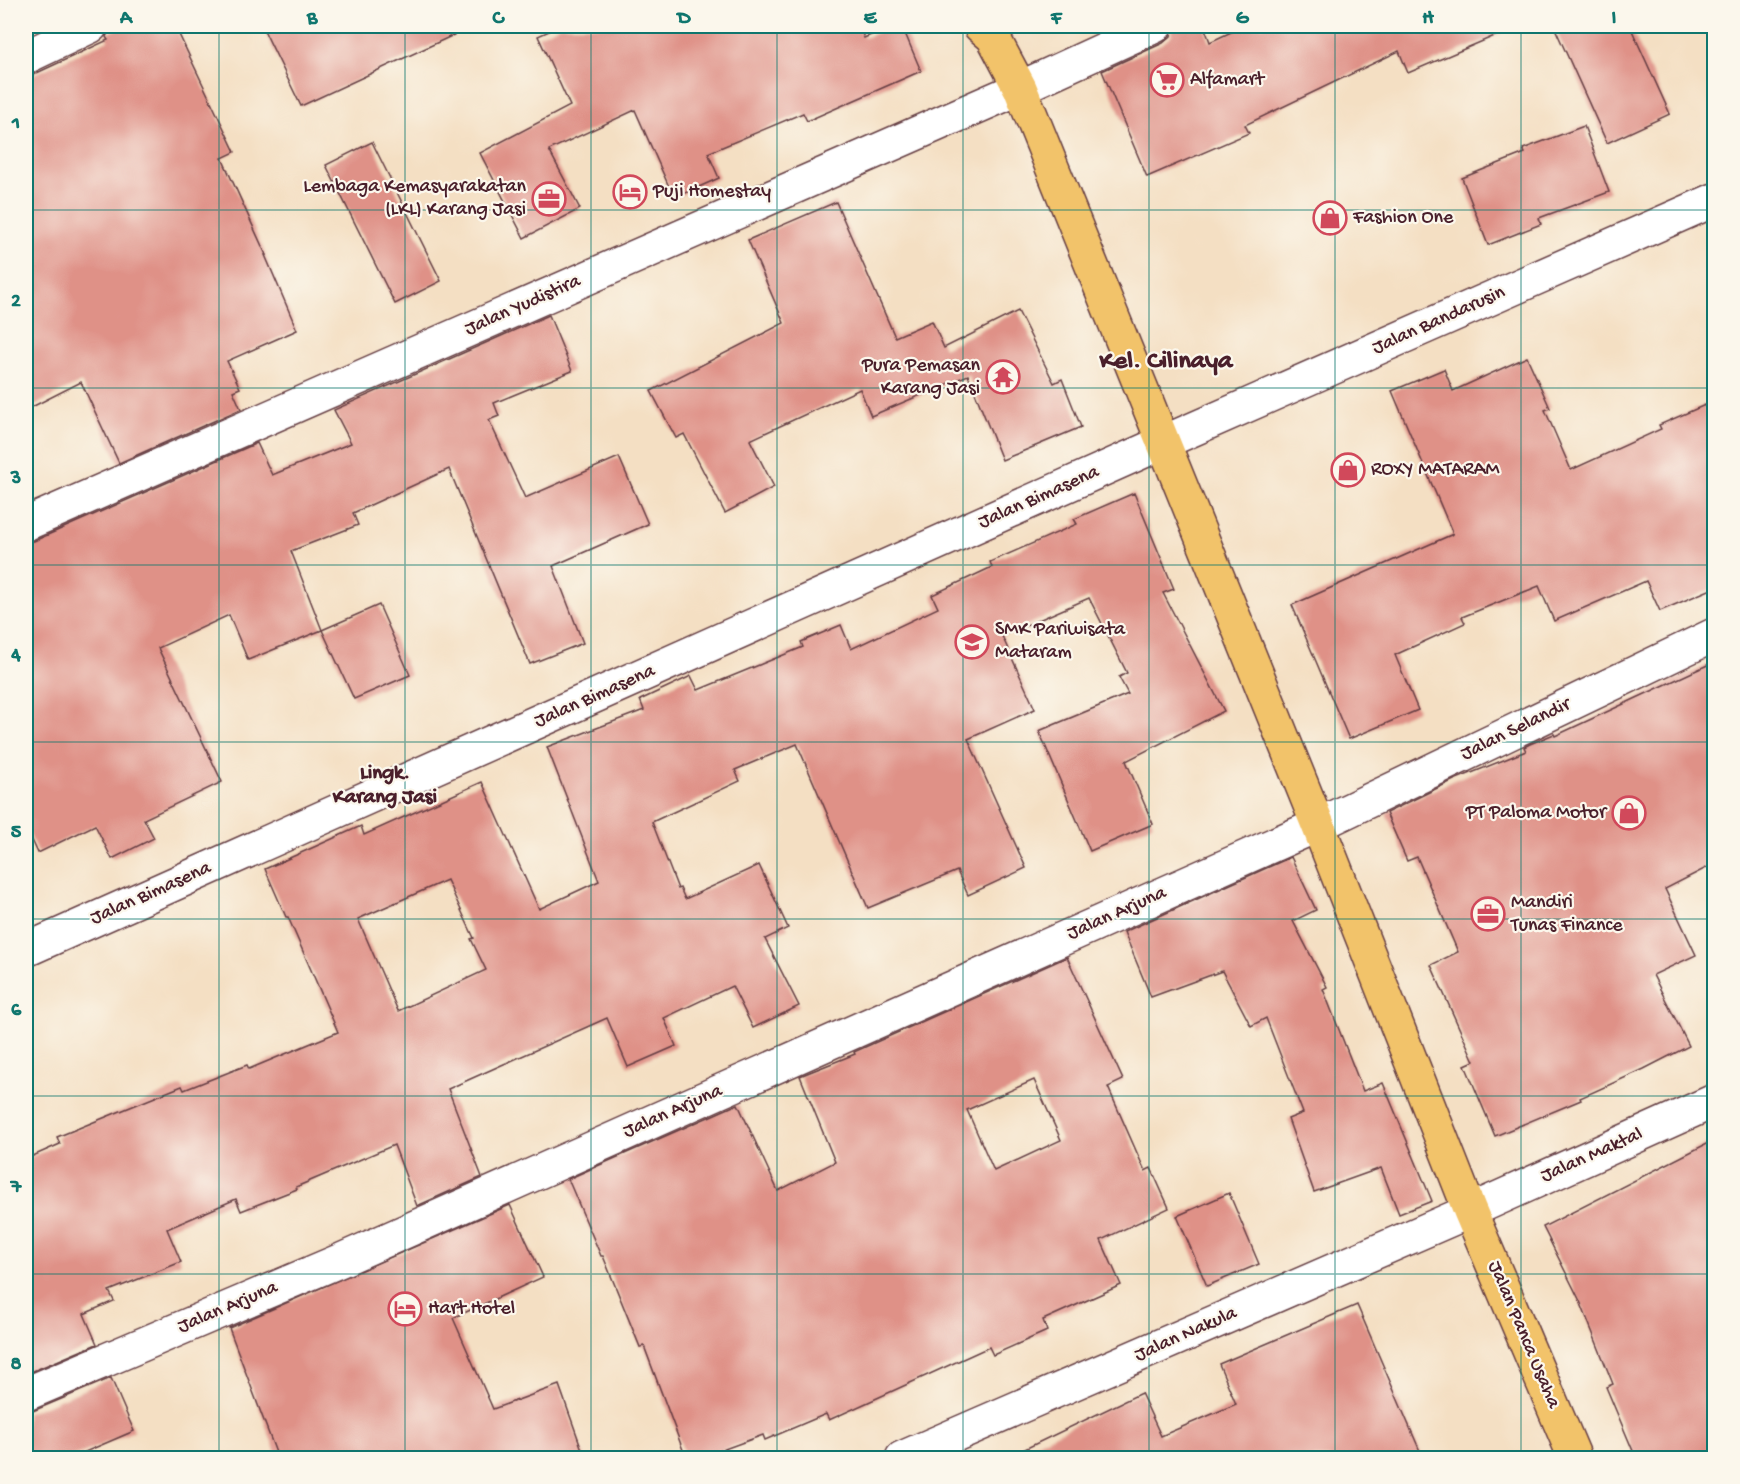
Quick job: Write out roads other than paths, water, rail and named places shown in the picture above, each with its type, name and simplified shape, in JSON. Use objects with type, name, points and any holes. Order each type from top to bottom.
[{"type":"main road","name":"Jalan Panca Usaha","points":[[988,29],[1020,88],[1318,825],[1470,1211],[1575,1458]]},
{"type":"street","points":[[26,57],[91,26]]},
{"type":"street","name":"Jalan Yudistira","points":[[26,524],[1020,88],[1155,26]]},
{"type":"street","name":"Jalan Bandarusin","points":[[1164,442],[1714,200]]},
{"type":"street","name":"Jalan Bimasena","points":[[26,950],[1164,442]]},
{"type":"street","name":"Jalan Selandir","points":[[1318,825],[1714,635]]},
{"type":"street","name":"Jalan Arjuna","points":[[26,1394],[350,1256],[1318,825]]},
{"type":"street","name":"Jalan Maktal","points":[[1470,1211],[1714,1101]]},
{"type":"street","name":"Jalan Nakula","points":[[902,1458],[1470,1211]]},
{"type":"place","name":"Alfamart","points":[[1167,80]]},
{"type":"place","name":"Puji Homestay","points":[[630,192]]},
{"type":"place","name":"Lembaga Kemasyarakatan (LKL) Karang Jasi","points":[[549,199]]},
{"type":"place","name":"Fashion One","points":[[1330,218]]},
{"type":"place","name":"Pura Pemasan Karang Jasi","points":[[1003,377]]},
{"type":"place","name":"ROXY MATARAM","points":[[1348,470]]},
{"type":"place","name":"SMK Pariwisata Mataram","points":[[972,642]]},
{"type":"place","name":"PT Paloma Motor","points":[[1629,813]]},
{"type":"place","name":"Mandiri Tunas Finance","points":[[1488,914]]},
{"type":"place","name":"Hart Hotel","points":[[405,1309]]},
{"type":"district","name":"Kel. Cilinaya","points":[[1166,362]]},
{"type":"district","name":"Lingk. Karang Jasi","points":[[385,786]]}]
